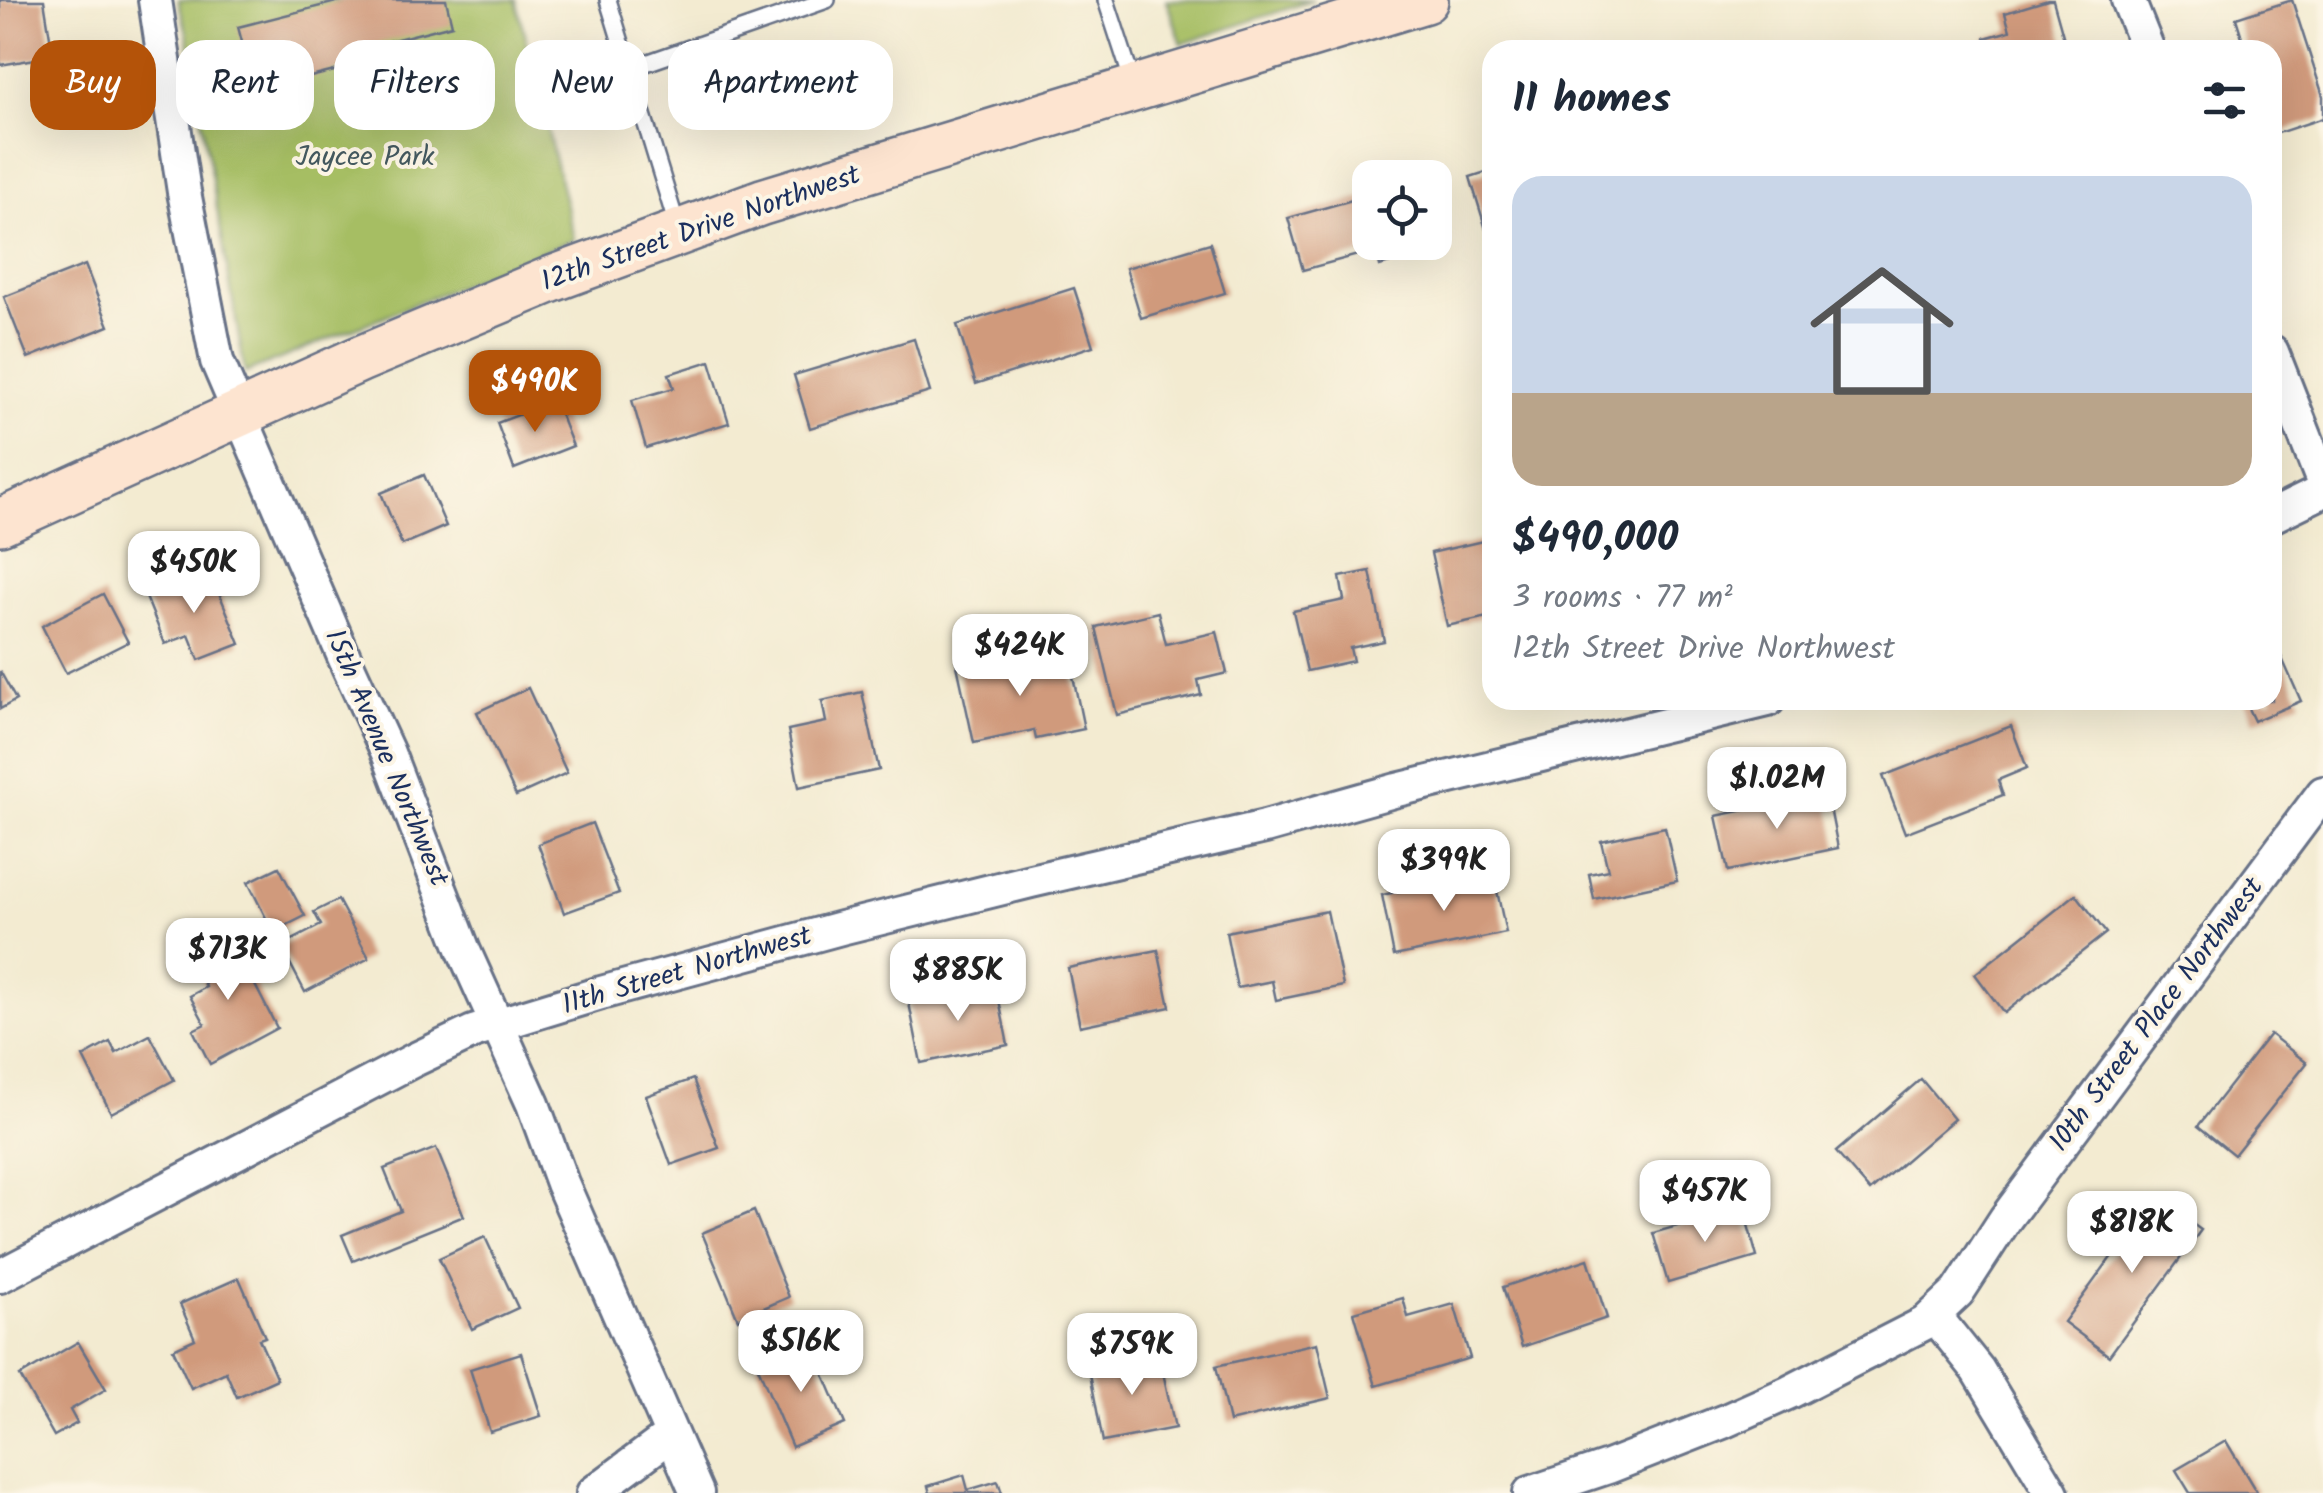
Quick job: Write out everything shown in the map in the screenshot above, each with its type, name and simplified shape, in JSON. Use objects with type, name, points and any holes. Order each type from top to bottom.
[{"type":"street","name":"15th Avenue Northwest","points":[[155,0],[184,192],[217,361],[388,753],[464,951],[697,1493]]},
{"type":"street","name":"12th Street Drive Northwest","points":[[0,522],[395,344],[552,279],[762,202],[1425,0]]},
{"type":"street","points":[[2128,0],[2144,40]]},
{"type":"street","points":[[2282,377],[2323,482]]},
{"type":"street","points":[[2282,511],[2323,491]]},
{"type":"street","name":"11th Street Northwest","points":[[0,1276],[473,1032],[841,928],[1265,827],[1398,790],[1727,710]]},
{"type":"street","name":"10th Street Place Northwest","points":[[1530,1493],[1725,1421],[1925,1323],[1958,1292],[2006,1218],[2323,793]]},
{"type":"street","points":[[1934,1315],[1978,1370],[2052,1493]]},
{"type":"street","points":[[594,1493],[671,1434]]},
{"type":"lane","points":[[608,0],[620,40]]},
{"type":"lane","points":[[648,62],[828,0]]},
{"type":"lane","points":[[1106,0],[1136,89]]},
{"type":"lane","points":[[648,130],[679,233]]},
{"type":"green space","name":"Jaycee Park","points":[[178,0],[516,0],[526,40],[515,40],[515,130],[548,130],[574,239],[245,373],[204,130],[314,130],[314,40],[188,40]]},
{"type":"green space","points":[[1166,0],[1313,0],[1182,44]]},
{"type":"building","points":[[0,0],[44,0],[50,40],[30,40],[30,60],[0,65]]},
{"type":"building","points":[[344,0],[446,0],[452,25],[393,40],[334,40],[334,71],[314,76],[314,40],[241,40],[238,27]]},
{"type":"building","points":[[2053,0],[2064,40],[1986,40],[2010,31],[2005,13]]},
{"type":"building","points":[[2292,0],[2323,96],[2323,118],[2282,132],[2282,40],[2243,40],[2236,18]]},
{"type":"building","points":[[1482,173],[1482,216],[1470,177]]},
{"type":"building","points":[[1352,200],[1352,257],[1303,270],[1288,218]]},
{"type":"building","points":[[1210,243],[1225,293],[1141,318],[1126,268]]},
{"type":"building","points":[[1378,260],[1400,260],[1380,266]]},
{"type":"building","points":[[85,265],[109,326],[28,358],[4,297]]},
{"type":"building","points":[[1074,288],[1093,346],[976,384],[957,325]]},
{"type":"building","points":[[914,339],[930,392],[810,428],[794,375]]},
{"type":"building","points":[[710,361],[729,423],[646,448],[632,400],[674,388],[669,374]]},
{"type":"building","points":[[555,401],[573,446],[514,469],[497,423]]},
{"type":"building","points":[[424,475],[446,526],[402,545],[381,493]]},
{"type":"building","points":[[1482,541],[1482,618],[1447,626],[1431,553]]},
{"type":"building","points":[[210,571],[240,644],[199,660],[189,635],[165,644],[146,597]]},
{"type":"building","points":[[1370,571],[1384,641],[1350,648],[1353,661],[1307,671],[1293,611],[1344,600],[1340,577]]},
{"type":"building","points":[[103,594],[128,642],[66,673],[42,626]]},
{"type":"building","points":[[1158,612],[1166,644],[1217,632],[1227,673],[1198,680],[1201,695],[1117,715],[1096,627]]},
{"type":"building","points":[[987,654],[991,673],[1069,657],[1084,729],[1036,739],[1034,730],[974,743],[956,661]]},
{"type":"building","points":[[2282,658],[2301,701],[2282,709]]},
{"type":"building","points":[[0,671],[16,700],[0,709]]},
{"type":"building","points":[[528,688],[567,773],[516,796],[477,712]]},
{"type":"building","points":[[862,692],[879,770],[799,787],[788,730],[826,722],[822,701]]},
{"type":"building","points":[[2249,710],[2280,710],[2254,721]]},
{"type":"building","points":[[2011,726],[2027,768],[1998,780],[2003,795],[1905,833],[1883,776]]},
{"type":"building","points":[[1827,793],[1838,848],[1728,871],[1716,816]]},
{"type":"building","points":[[592,823],[619,893],[564,913],[538,844]]},
{"type":"building","points":[[1665,827],[1677,881],[1594,899],[1589,874],[1608,870],[1601,841]]},
{"type":"building","points":[[279,867],[305,916],[273,932],[248,882]]},
{"type":"building","points":[[1493,872],[1506,933],[1394,956],[1382,895]]},
{"type":"building","points":[[2076,894],[2106,933],[2004,1013],[1975,974]]},
{"type":"building","points":[[338,900],[369,958],[305,992],[281,946],[321,925],[314,912]]},
{"type":"building","points":[[1327,911],[1343,986],[1276,1000],[1272,981],[1237,988],[1226,932]]},
{"type":"building","points":[[230,936],[277,1028],[210,1064],[193,1030],[205,1024],[190,996],[206,987],[191,957]]},
{"type":"building","points":[[1158,950],[1170,1007],[1080,1026],[1068,968]]},
{"type":"building","points":[[996,985],[1008,1045],[921,1063],[909,1003]]},
{"type":"building","points":[[2270,1034],[2307,1063],[2234,1155],[2198,1126]]},
{"type":"building","points":[[150,1035],[174,1080],[111,1113],[83,1057],[110,1042],[116,1053]]},
{"type":"building","points":[[693,1079],[719,1148],[671,1165],[646,1096]]},
{"type":"building","points":[[1921,1079],[1954,1119],[1870,1191],[1836,1152]]},
{"type":"building","points":[[436,1148],[464,1216],[353,1261],[342,1235],[401,1211],[384,1169]]},
{"type":"building","points":[[2155,1197],[2201,1230],[2109,1356],[2064,1322]]},
{"type":"building","points":[[1743,1207],[1757,1257],[1668,1283],[1653,1233]]},
{"type":"building","points":[[754,1211],[789,1297],[738,1319],[702,1233]]},
{"type":"building","points":[[485,1237],[518,1308],[472,1329],[439,1258]]},
{"type":"building","points":[[1588,1259],[1607,1318],[1522,1347],[1503,1287]]},
{"type":"building","points":[[239,1278],[265,1337],[259,1339],[277,1379],[237,1397],[226,1372],[191,1388],[173,1349],[195,1339],[180,1304]]},
{"type":"building","points":[[1403,1298],[1408,1317],[1454,1304],[1470,1358],[1376,1386],[1354,1312]]},
{"type":"building","points":[[78,1342],[106,1389],[70,1410],[77,1423],[54,1436],[20,1376]]},
{"type":"building","points":[[810,1342],[845,1424],[792,1447],[757,1365]]},
{"type":"building","points":[[1317,1343],[1330,1398],[1229,1422],[1216,1366]]},
{"type":"building","points":[[521,1353],[541,1416],[490,1432],[470,1369]]},
{"type":"building","points":[[1159,1354],[1175,1428],[1103,1442],[1089,1369]]},
{"type":"building","points":[[2226,1441],[2257,1493],[2190,1493],[2176,1470]]},
{"type":"building","points":[[964,1475],[968,1490],[998,1481],[1002,1493],[930,1493],[928,1486]]}]
